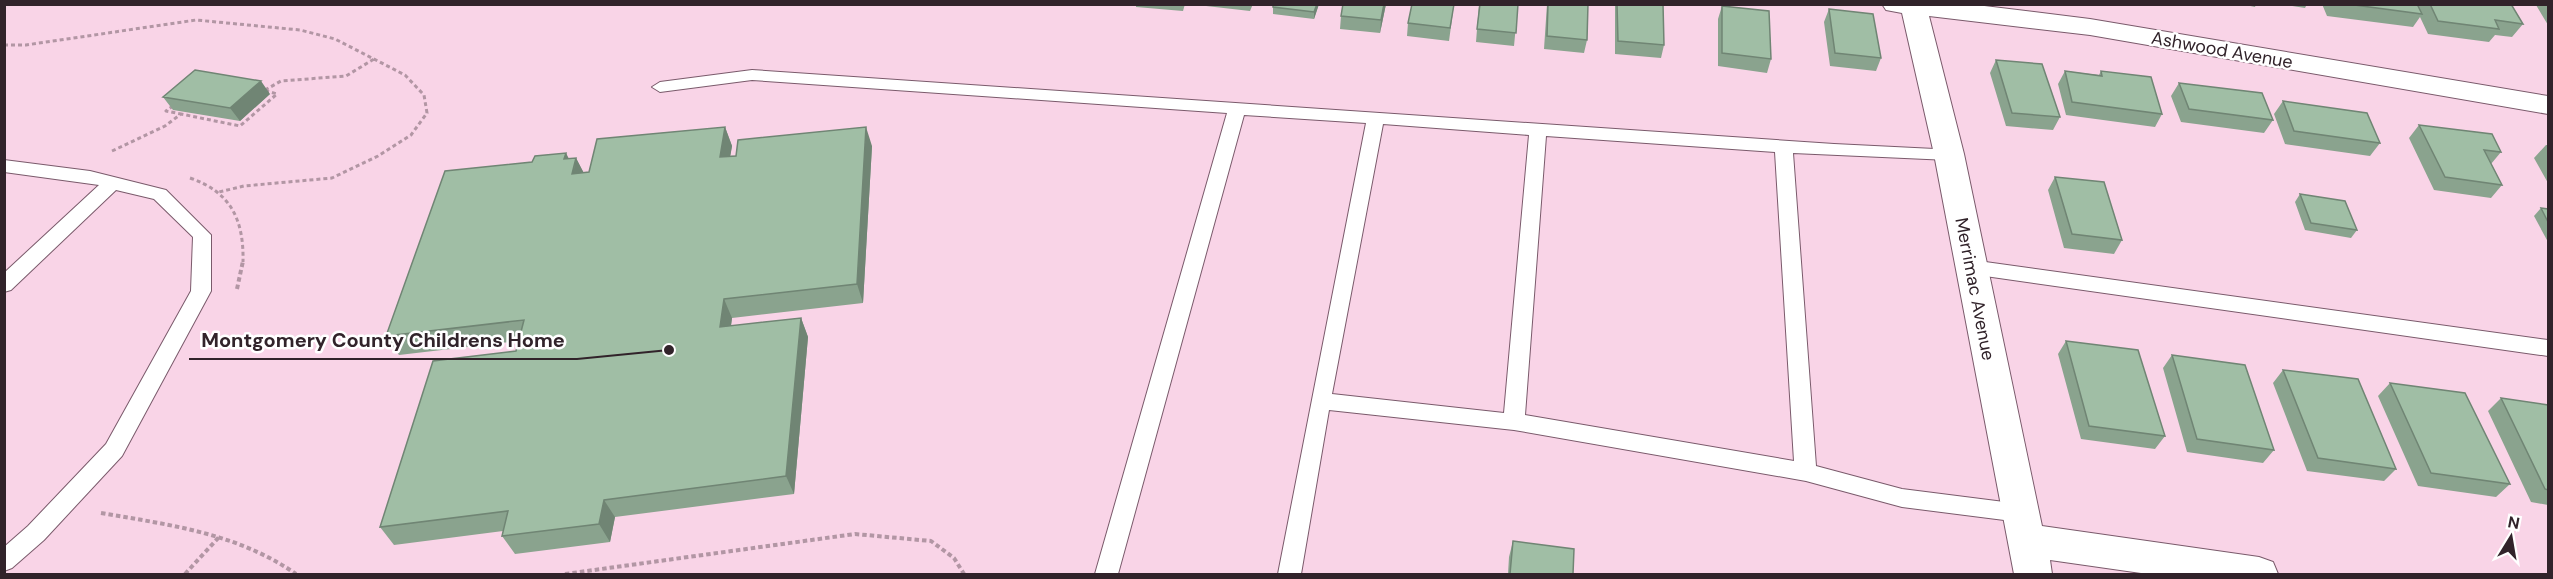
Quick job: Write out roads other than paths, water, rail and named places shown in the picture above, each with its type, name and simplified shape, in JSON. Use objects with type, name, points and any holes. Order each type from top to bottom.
[{"type":"street","name":"Ashwood Avenue","points":[[1907,5],[2090,27],[2548,105]]},
{"type":"street","name":"Merrimac Avenue","points":[[1907,5],[1949,154],[2026,543]]},
{"type":"street","points":[[2026,543],[2259,574]]},
{"type":"lane","points":[[660,87],[752,75],[1784,147],[1949,154]]},
{"type":"lane","points":[[1106,574],[1237,110]]},
{"type":"lane","points":[[1289,574],[1375,119]]},
{"type":"lane","points":[[1514,422],[1539,130]]},
{"type":"lane","points":[[1784,147],[1806,472]]},
{"type":"lane","points":[[4,166],[113,182],[160,194],[202,236],[201,291],[114,450],[36,533],[4,561]]},
{"type":"lane","points":[[4,285],[113,182]]},
{"type":"lane","points":[[1971,267],[2548,348]]},
{"type":"lane","points":[[1320,401],[1514,422],[1806,472],[1902,498],[2026,543]]},
{"type":"place","name":"Montgomery County Childrens Home","points":[[669,350]]}]
